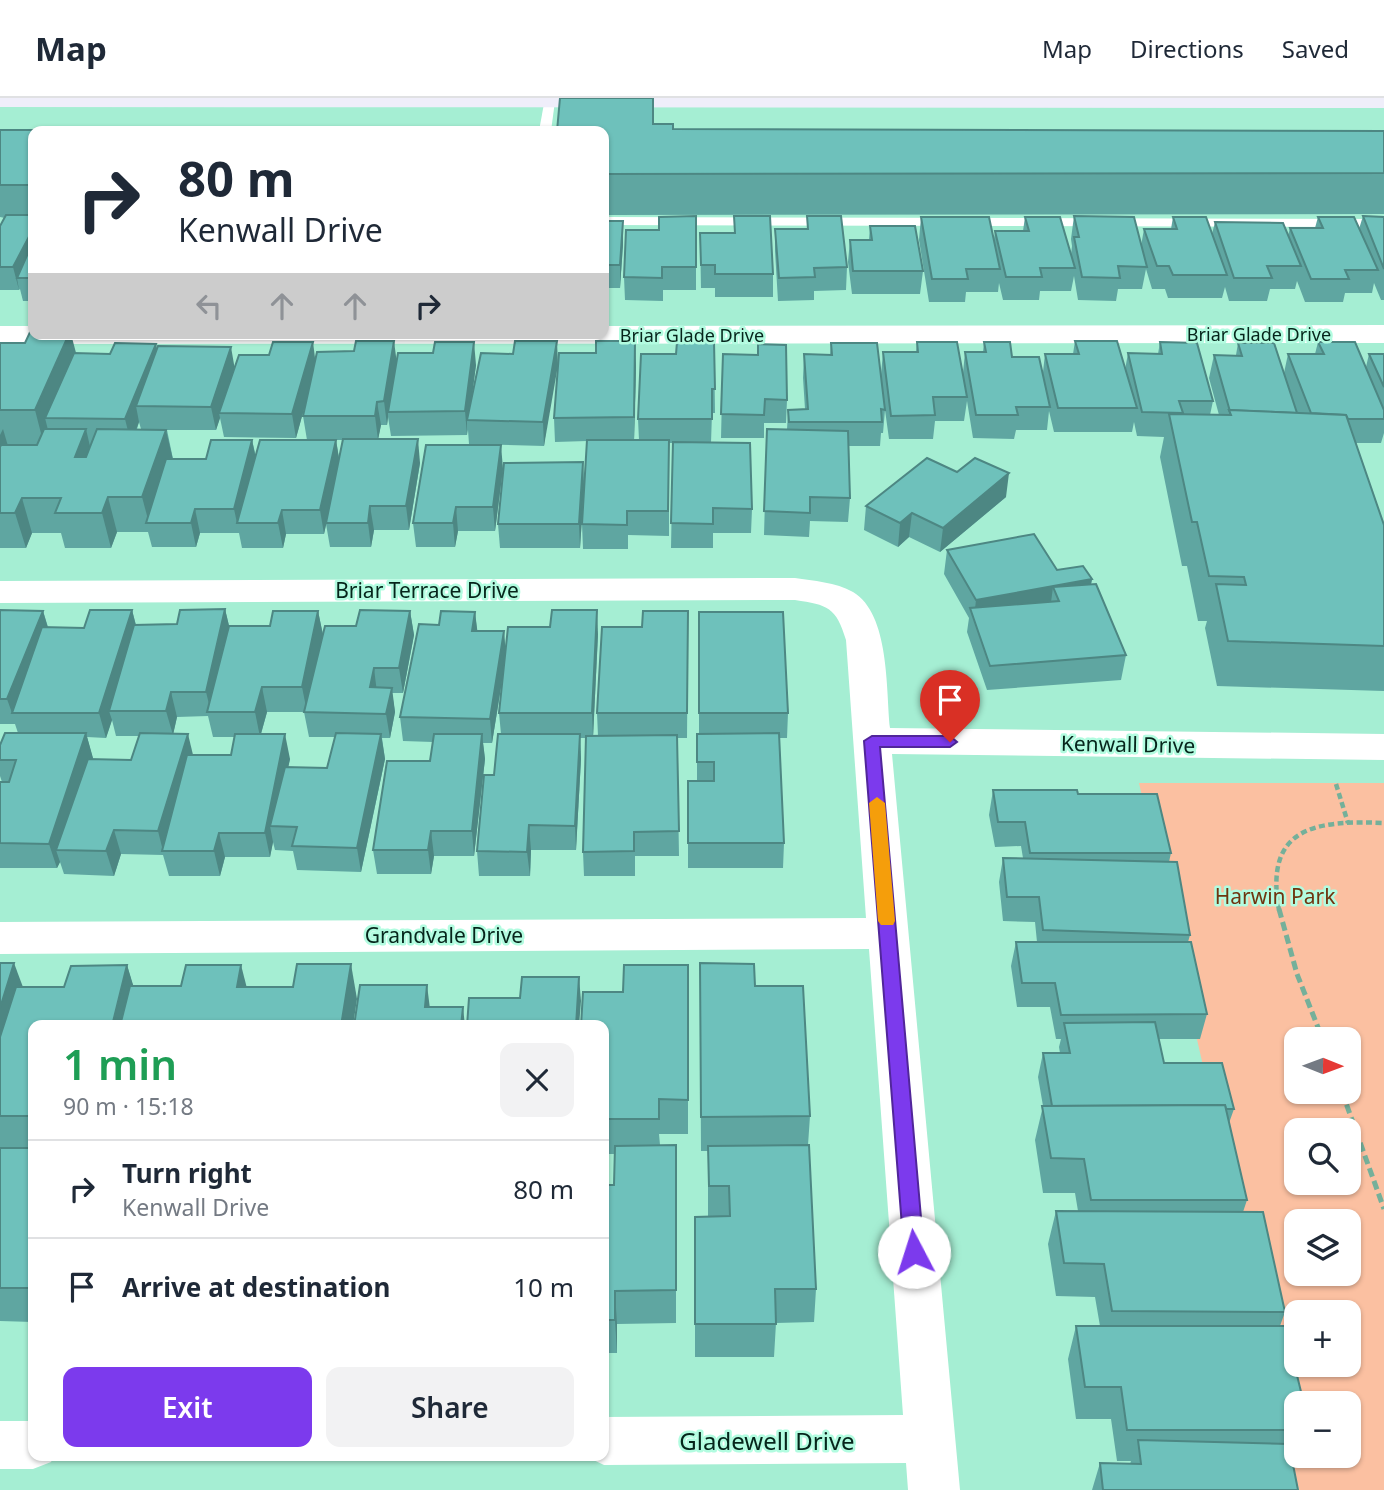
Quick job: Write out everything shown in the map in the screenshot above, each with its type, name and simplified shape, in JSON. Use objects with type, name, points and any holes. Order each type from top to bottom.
[{"type":"main road","points":[[0,99],[1384,100]]},
{"type":"street","name":"Briar Glade Drive","points":[[609,335],[1384,334]]},
{"type":"street","name":"Briar Glade Drive","points":[[0,335],[28,335]]},
{"type":"street","name":"Briar Terrace Drive","points":[[0,592],[795,589],[835,595],[850,606],[859,620],[864,640],[872,741]]},
{"type":"street","name":"Kenwall Drive","points":[[872,741],[1384,747]]},
{"type":"street","points":[[872,741],[934,1490]]},
{"type":"street","name":"Grandvale Drive","points":[[0,937],[887,933]]},
{"type":"street","name":"Gladewell Drive","points":[[609,1441],[930,1439]]},
{"type":"street","points":[[0,1445],[28,1445]]},
{"type":"lane","points":[[546,126],[549,101]]},
{"type":"lane","points":[[609,221],[1384,223]]},
{"type":"path","points":[[1318,1027],[1287,945],[1277,899],[1275,875],[1279,854],[1295,840],[1324,824],[1384,823]]},
{"type":"path","points":[[1346,1104],[1384,1209]]},
{"type":"green space","name":"Harwin Park","points":[[1139,783],[1384,783],[1384,1490],[1299,1490],[1294,1468],[1361,1468],[1361,1391],[1284,1391],[1284,1424]]},
{"type":"building","points":[[560,98],[653,98],[653,124],[673,124],[673,129],[1384,131],[1384,173],[609,174],[609,126],[557,126]]},
{"type":"building","points":[[0,130],[28,130],[28,185],[0,185]]},
{"type":"building","points":[[6,215],[28,215],[28,238],[13,267],[0,267],[0,226]]},
{"type":"building","points":[[696,216],[696,267],[662,267],[662,278],[624,277],[626,230],[659,230],[659,217]]},
{"type":"building","points":[[734,216],[770,216],[773,274],[715,274],[715,265],[701,265],[700,233],[735,233]]},
{"type":"building","points":[[807,216],[841,216],[847,267],[814,268],[815,277],[779,278],[775,229],[808,229]]},
{"type":"building","points":[[1074,216],[1134,217],[1147,267],[1118,266],[1120,278],[1082,277],[1074,237],[1079,237]]},
{"type":"building","points":[[1363,216],[1384,217],[1384,269]]},
{"type":"building","points":[[921,217],[989,217],[1000,269],[966,269],[968,279],[932,279]]},
{"type":"building","points":[[1025,217],[1060,217],[1075,268],[1040,268],[1042,277],[1006,277],[995,231],[1029,231]]},
{"type":"building","points":[[1173,217],[1206,217],[1227,275],[1173,275],[1169,266],[1157,266],[1144,229],[1177,229]]},
{"type":"building","points":[[1318,217],[1354,217],[1378,270],[1345,270],[1349,279],[1311,279],[1290,228],[1323,228]]},
{"type":"building","points":[[609,221],[623,221],[620,265],[609,265]]},
{"type":"building","points":[[1215,222],[1283,223],[1301,266],[1267,266],[1272,278],[1234,278]]},
{"type":"building","points":[[870,226],[915,226],[923,271],[853,271],[850,240],[872,240]]},
{"type":"building","points":[[28,253],[28,278],[17,278]]},
{"type":"building","points":[[28,336],[28,340],[66,340],[35,410],[0,410],[0,343],[25,343]]},
{"type":"building","points":[[356,341],[394,341],[384,401],[377,402],[375,416],[303,416],[317,352],[354,351]]},
{"type":"building","points":[[515,341],[557,341],[543,422],[467,420],[481,353],[513,354]]},
{"type":"building","points":[[596,341],[635,341],[634,417],[554,418],[559,353],[596,353]]},
{"type":"building","points":[[1075,341],[1117,341],[1137,408],[1058,408],[1045,354],[1079,354]]},
{"type":"building","points":[[273,342],[313,342],[292,414],[219,413],[239,355],[269,355]]},
{"type":"building","points":[[435,342],[474,342],[465,411],[388,412],[398,353],[433,353]]},
{"type":"building","points":[[677,342],[714,342],[715,389],[712,389],[712,419],[638,419],[641,354],[676,354]]},
{"type":"building","points":[[917,342],[957,342],[967,397],[933,397],[935,415],[891,416],[883,352],[918,352]]},
{"type":"building","points":[[984,342],[1010,342],[1012,357],[1039,357],[1050,407],[1016,407],[1018,415],[976,415],[965,352],[986,352]]},
{"type":"building","points":[[1160,342],[1197,343],[1213,401],[1179,401],[1183,413],[1142,412],[1128,353],[1162,354]]},
{"type":"building","points":[[1318,342],[1355,342],[1384,410],[1384,419],[1348,419],[1346,415],[1311,413],[1288,354],[1324,354]]},
{"type":"building","points":[[115,343],[156,344],[125,419],[45,418],[74,353],[110,354]]},
{"type":"building","points":[[831,343],[877,343],[885,410],[881,409],[882,422],[789,422],[788,410],[808,409],[804,354],[832,355]]},
{"type":"building","points":[[1238,343],[1274,343],[1297,413],[1230,410],[1214,355],[1242,356]]},
{"type":"building","points":[[758,344],[786,345],[787,400],[765,399],[764,415],[721,414],[723,354],[758,355]]},
{"type":"building","points":[[158,346],[231,347],[211,407],[136,406]]},
{"type":"building","points":[[1369,354],[1384,354],[1384,387]]},
{"type":"building","points":[[1229,410],[1346,415],[1384,525],[1384,646],[1228,641],[1216,584],[1246,585],[1244,577],[1209,576],[1197,522],[1192,522],[1169,414],[1231,415]]},
{"type":"building","points":[[44,429],[86,429],[75,457],[86,457],[97,429],[166,430],[142,497],[108,497],[102,513],[55,513],[61,498],[22,498],[15,513],[0,513],[1,445],[37,445]]},
{"type":"building","points":[[767,429],[848,431],[850,498],[810,497],[810,513],[764,511]]},
{"type":"building","points":[[343,439],[418,439],[406,506],[370,506],[368,523],[326,523]]},
{"type":"building","points":[[211,440],[252,440],[234,509],[195,509],[191,523],[146,523],[166,459],[206,459]]},
{"type":"building","points":[[260,440],[336,440],[320,510],[282,510],[278,523],[237,523]]},
{"type":"building","points":[[587,440],[669,440],[668,511],[627,511],[627,525],[582,524]]},
{"type":"building","points":[[673,442],[750,443],[752,509],[713,508],[713,524],[671,523]]},
{"type":"building","points":[[426,445],[501,445],[493,507],[456,507],[453,523],[413,523]]},
{"type":"building","points":[[927,458],[957,472],[975,458],[1009,473],[943,528],[912,513],[900,523],[866,506]]},
{"type":"building","points":[[583,462],[579,524],[498,524],[504,463]]},
{"type":"building","points":[[1034,534],[1057,570],[1083,566],[1092,579],[976,600],[947,550]]},
{"type":"building","points":[[1096,584],[1126,655],[990,666],[970,608],[1059,601],[1053,587]]},
{"type":"building","points":[[225,609],[206,692],[171,692],[166,711],[109,711],[134,625],[177,624],[180,610]]},
{"type":"building","points":[[0,610],[43,611],[7,699],[0,699]]},
{"type":"building","points":[[90,610],[132,610],[99,713],[12,713],[42,627],[84,628]]},
{"type":"building","points":[[360,610],[410,611],[399,668],[374,668],[370,687],[392,688],[386,714],[304,712],[325,626],[356,626]]},
{"type":"building","points":[[552,610],[597,610],[592,713],[499,713],[508,627],[550,627]]},
{"type":"building","points":[[273,611],[318,611],[302,687],[262,687],[255,712],[207,712],[229,626],[270,626]]},
{"type":"building","points":[[441,611],[475,612],[472,631],[504,631],[490,719],[400,717],[419,624],[439,625]]},
{"type":"building","points":[[643,611],[688,611],[687,713],[597,713],[602,627],[642,627]]},
{"type":"building","points":[[699,612],[783,612],[788,713],[699,713]]},
{"type":"building","points":[[5,733],[86,733],[49,844],[0,843],[0,782],[9,782],[16,760],[0,760],[0,745]]},
{"type":"building","points":[[140,733],[188,734],[158,831],[114,830],[106,851],[56,850],[88,759],[131,760]]},
{"type":"building","points":[[336,733],[381,734],[357,848],[292,846],[297,827],[270,826],[285,767],[327,768]]},
{"type":"building","points":[[779,733],[784,843],[688,843],[688,781],[714,781],[714,762],[697,762],[697,734]]},
{"type":"building","points":[[235,734],[285,734],[265,833],[219,833],[214,851],[162,851],[187,755],[231,755]]},
{"type":"building","points":[[434,734],[482,734],[472,831],[431,831],[428,850],[373,850],[387,761],[430,761]]},
{"type":"building","points":[[498,734],[580,734],[575,826],[529,825],[527,852],[477,851],[484,775],[494,775]]},
{"type":"building","points":[[677,735],[679,831],[634,832],[634,851],[583,852],[586,736]]},
{"type":"building","points":[[993,790],[1157,794],[1171,853],[1030,853],[1025,822],[998,822]]},
{"type":"building","points":[[1003,858],[1177,862],[1190,935],[1043,930],[1039,897],[1007,897]]},
{"type":"building","points":[[1016,942],[1191,942],[1207,1014],[1061,1015],[1055,983],[1022,983]]},
{"type":"building","points":[[0,963],[14,963],[0,1008]]},
{"type":"building","points":[[700,963],[754,964],[755,986],[803,986],[810,1116],[701,1117]]},
{"type":"building","points":[[297,964],[351,964],[342,1020],[122,1020],[130,986],[181,986],[186,965],[241,965],[237,987],[293,987]]},
{"type":"building","points":[[127,965],[113,1020],[28,1020],[28,1116],[0,1116],[0,1037],[16,987],[64,987],[71,966]]},
{"type":"building","points":[[624,965],[688,965],[688,1100],[659,1099],[659,1119],[609,1119],[609,1020],[581,1020],[583,992],[623,992]]},
{"type":"building","points":[[522,977],[579,977],[576,1020],[467,1020],[469,998],[520,998]]},
{"type":"building","points":[[360,985],[427,985],[425,1007],[463,1007],[462,1020],[355,1020]]},
{"type":"building","points":[[1155,1022],[1164,1063],[1222,1063],[1234,1109],[1226,1109],[1225,1105],[1052,1106],[1043,1053],[1070,1053],[1064,1023]]},
{"type":"building","points":[[1225,1105],[1247,1200],[1091,1200],[1084,1159],[1051,1158],[1042,1106]]},
{"type":"building","points":[[676,1145],[676,1290],[615,1291],[615,1320],[609,1320],[609,1185],[614,1185],[615,1146]]},
{"type":"building","points":[[809,1145],[816,1289],[775,1289],[776,1324],[695,1324],[695,1217],[730,1216],[729,1186],[709,1186],[708,1146]]},
{"type":"building","points":[[0,1148],[28,1148],[28,1288],[0,1288]]},
{"type":"building","points":[[1056,1211],[1263,1212],[1284,1312],[1112,1311],[1104,1264],[1064,1263]]},
{"type":"building","points":[[1076,1326],[1284,1326],[1284,1377],[1297,1377],[1301,1391],[1284,1391],[1284,1430],[1127,1430],[1121,1387],[1085,1387]]},
{"type":"building","points":[[1138,1440],[1284,1444],[1284,1468],[1294,1468],[1298,1490],[1103,1490],[1100,1463],[1141,1464]]},
{"type":"slow traffic","points":[[877,803],[887,921]]},
{"type":"route","points":[[914,1252],[872,741],[950,742]]}]
